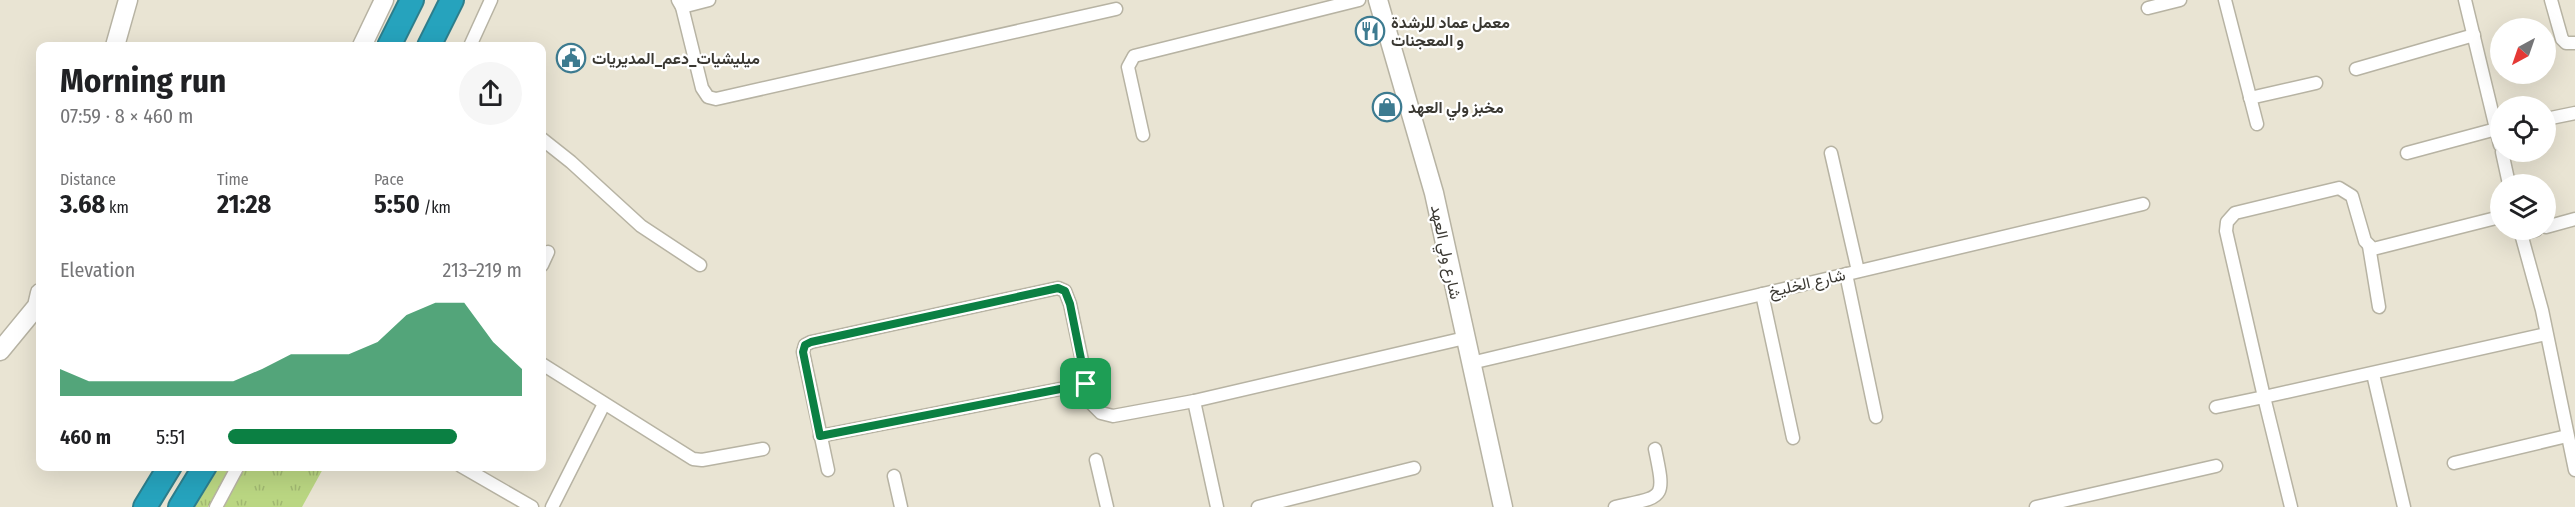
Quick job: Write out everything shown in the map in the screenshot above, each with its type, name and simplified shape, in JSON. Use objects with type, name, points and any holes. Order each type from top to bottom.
[{"type":"highway","points":[[391,42],[412,0]]},
{"type":"highway","points":[[431,42],[452,0]]},
{"type":"highway","points":[[145,507],[167,471]]},
{"type":"highway","points":[[180,507],[202,471]]},
{"type":"main road","points":[[116,42],[128,0]]},
{"type":"main road","points":[[364,42],[384,0]]},
{"type":"main road","name":"شارع ولي العهد","points":[[1378,0],[1434,193],[1503,507]]},
{"type":"main road","points":[[0,351],[36,306]]},
{"type":"street","points":[[472,42],[491,0]]},
{"type":"street","points":[[709,0],[680,4],[702,88],[708,97],[716,99],[1116,9]]},
{"type":"street","points":[[1143,135],[1128,67],[1134,56],[1359,0]]},
{"type":"street","points":[[2148,8],[2180,0]]},
{"type":"street","points":[[2225,0],[2257,124]]},
{"type":"street","points":[[2465,0],[2490,96]]},
{"type":"street","points":[[2551,0],[2562,39],[2566,43],[2575,43]]},
{"type":"street","points":[[2356,69],[2474,35]]},
{"type":"street","points":[[2250,98],[2316,82]]},
{"type":"street","points":[[2556,117],[2575,113]]},
{"type":"street","points":[[2408,153],[2490,131]]},
{"type":"street","points":[[546,143],[571,162],[641,225],[700,265]]},
{"type":"street","points":[[1832,153],[1876,417]]},
{"type":"street","points":[[2291,507],[2226,231],[2230,217],[2235,213],[2338,188],[2352,196],[2369,246],[2379,307]]},
{"type":"street","name":"شارع الخليخ","points":[[1471,363],[2143,204]]},
{"type":"street","points":[[2556,224],[2575,219]]},
{"type":"street","points":[[2369,246],[2378,249],[2490,220]]},
{"type":"street","points":[[2523,240],[2546,334],[2570,411],[2567,436],[2575,470]]},
{"type":"street","points":[[546,256],[548,252]]},
{"type":"street","points":[[828,470],[803,352],[805,345],[1058,288],[1065,291],[1070,304],[1091,403],[1101,412],[1113,416],[1194,401],[1465,338]]},
{"type":"street","points":[[1762,294],[1793,438]]},
{"type":"street","points":[[2216,407],[2546,334]]},
{"type":"street","points":[[546,367],[697,460],[763,449]]},
{"type":"street","points":[[2373,374],[2404,507]]},
{"type":"street","points":[[820,436],[1086,384]]},
{"type":"street","points":[[1194,401],[1217,507]]},
{"type":"street","points":[[552,507],[604,404]]},
{"type":"street","points":[[2454,463],[2567,436]]},
{"type":"street","points":[[1615,507],[1649,500],[1659,492],[1662,483],[1655,449]]},
{"type":"street","points":[[1096,460],[1107,507]]},
{"type":"street","points":[[2036,507],[2216,465]]},
{"type":"street","points":[[1258,507],[1414,468]]},
{"type":"street","points":[[216,507],[235,471]]},
{"type":"street","points":[[470,471],[532,507]]},
{"type":"street","points":[[894,476],[901,507]]},
{"type":"green space","points":[[217,471],[229,471],[208,507],[195,507]]},
{"type":"green space","points":[[242,471],[322,471],[302,507],[221,507]]},
{"type":"place","name":"معمل عماد للرشدة و المعجنات","points":[[1370,31]]},
{"type":"place","name":"ميليشيات_دعم_المديريات","points":[[571,58]]},
{"type":"place","name":"مخبز ولي العهد","points":[[1387,107]]},
{"type":"route","points":[[1058,288],[1065,291],[1070,304],[1086,384],[820,436],[803,352],[805,345],[811,342],[1058,288]]}]
